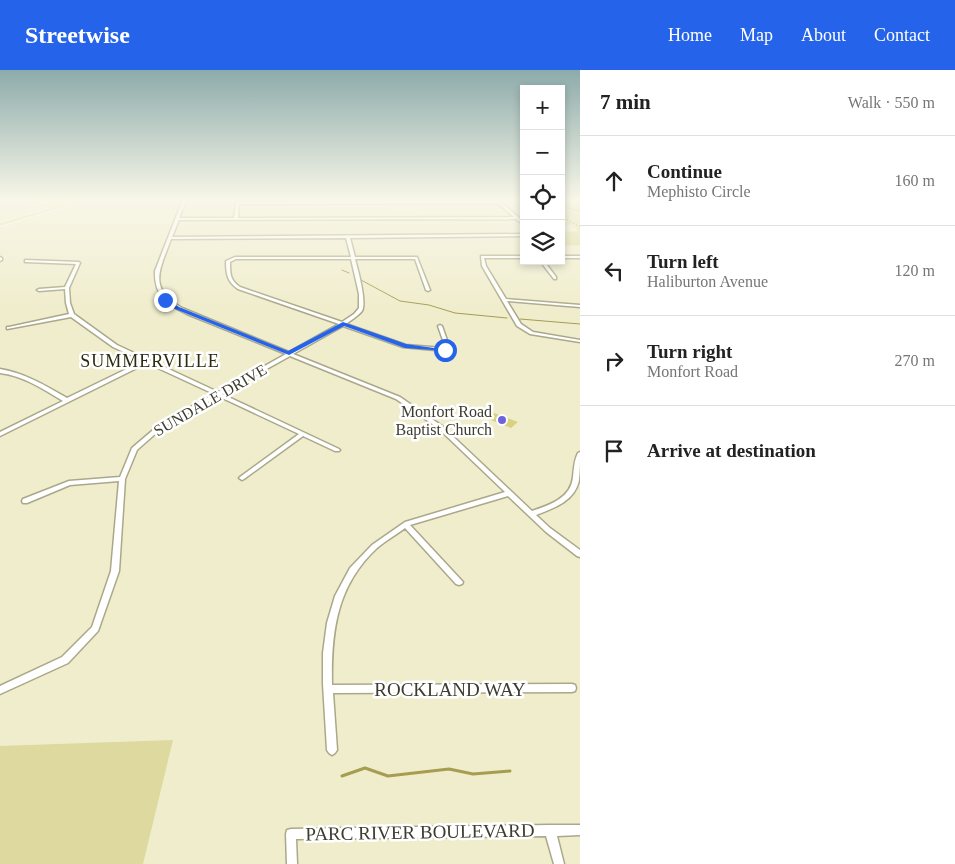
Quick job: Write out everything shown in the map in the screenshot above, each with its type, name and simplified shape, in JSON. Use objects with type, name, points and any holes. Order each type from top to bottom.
[{"type":"street","points":[[343,236],[170,238],[156,278],[158,289],[165,300],[177,308],[398,398],[440,427],[548,530],[580,554]]},
{"type":"street","points":[[348,236],[352,258]]},
{"type":"street","points":[[520,257],[482,257],[484,266],[519,325],[532,333],[580,341]]},
{"type":"street","points":[[565,257],[580,257]]},
{"type":"street","points":[[428,290],[416,258],[235,258],[228,261],[227,276],[231,283],[239,288],[405,346],[445,350],[447,346],[440,326]]},
{"type":"street","name":"SUNDALE DRIVE","points":[[0,690],[65,660],[95,629],[115,571],[122,479],[134,449],[161,426],[343,324],[361,307],[360,288],[352,258]]},
{"type":"street","points":[[26,261],[78,263],[67,288],[68,304],[72,315],[115,346],[337,450]]},
{"type":"street","points":[[545,265],[555,278]]},
{"type":"street","points":[[39,290],[67,288]]},
{"type":"street","points":[[505,300],[580,306]]},
{"type":"street","points":[[9,328],[72,315]]},
{"type":"street","points":[[0,434],[147,361]]},
{"type":"street","points":[[0,371],[10,372],[26,378],[66,400]]},
{"type":"street","points":[[242,478],[303,434]]},
{"type":"street","points":[[531,514],[565,500],[576,481],[577,460],[580,454]]},
{"type":"street","points":[[25,501],[69,483],[122,479]]},
{"type":"street","points":[[332,750],[326,651],[334,608],[345,582],[372,550],[406,525],[510,493]]},
{"type":"street","points":[[406,525],[459,582]]},
{"type":"street","name":"ROCKLAND WAY","points":[[328,689],[572,688]]},
{"type":"street","points":[[550,830],[560,864]]},
{"type":"street","name":"PARC RIVER BOULEVARD","points":[[292,864],[291,834],[580,830]]},
{"type":"shaded area","points":[[565,236],[580,236],[580,245],[565,246]]},
{"type":"shaded area","points":[[173,740],[143,864],[0,864],[0,746]]},
{"type":"building","name":"Monfort Road Baptist Church","points":[[489,411],[518,422],[511,428],[483,417]]},
{"type":"waterway","points":[[342,270],[349,273]]},
{"type":"waterway","points":[[361,280],[400,301],[429,305],[455,313],[507,318]]},
{"type":"waterway","points":[[520,319],[580,324]]},
{"type":"waterway","points":[[342,776],[365,768],[388,776],[449,769],[473,774],[510,771]]},
{"type":"place","name":"Monfort Road Baptist Church","points":[[502,420]]},
{"type":"district","name":"SUMMERVILLE","points":[[150,361]]},
{"type":"route","points":[[165,300],[177,308],[289,354],[343,324],[405,346],[445,350]]}]
